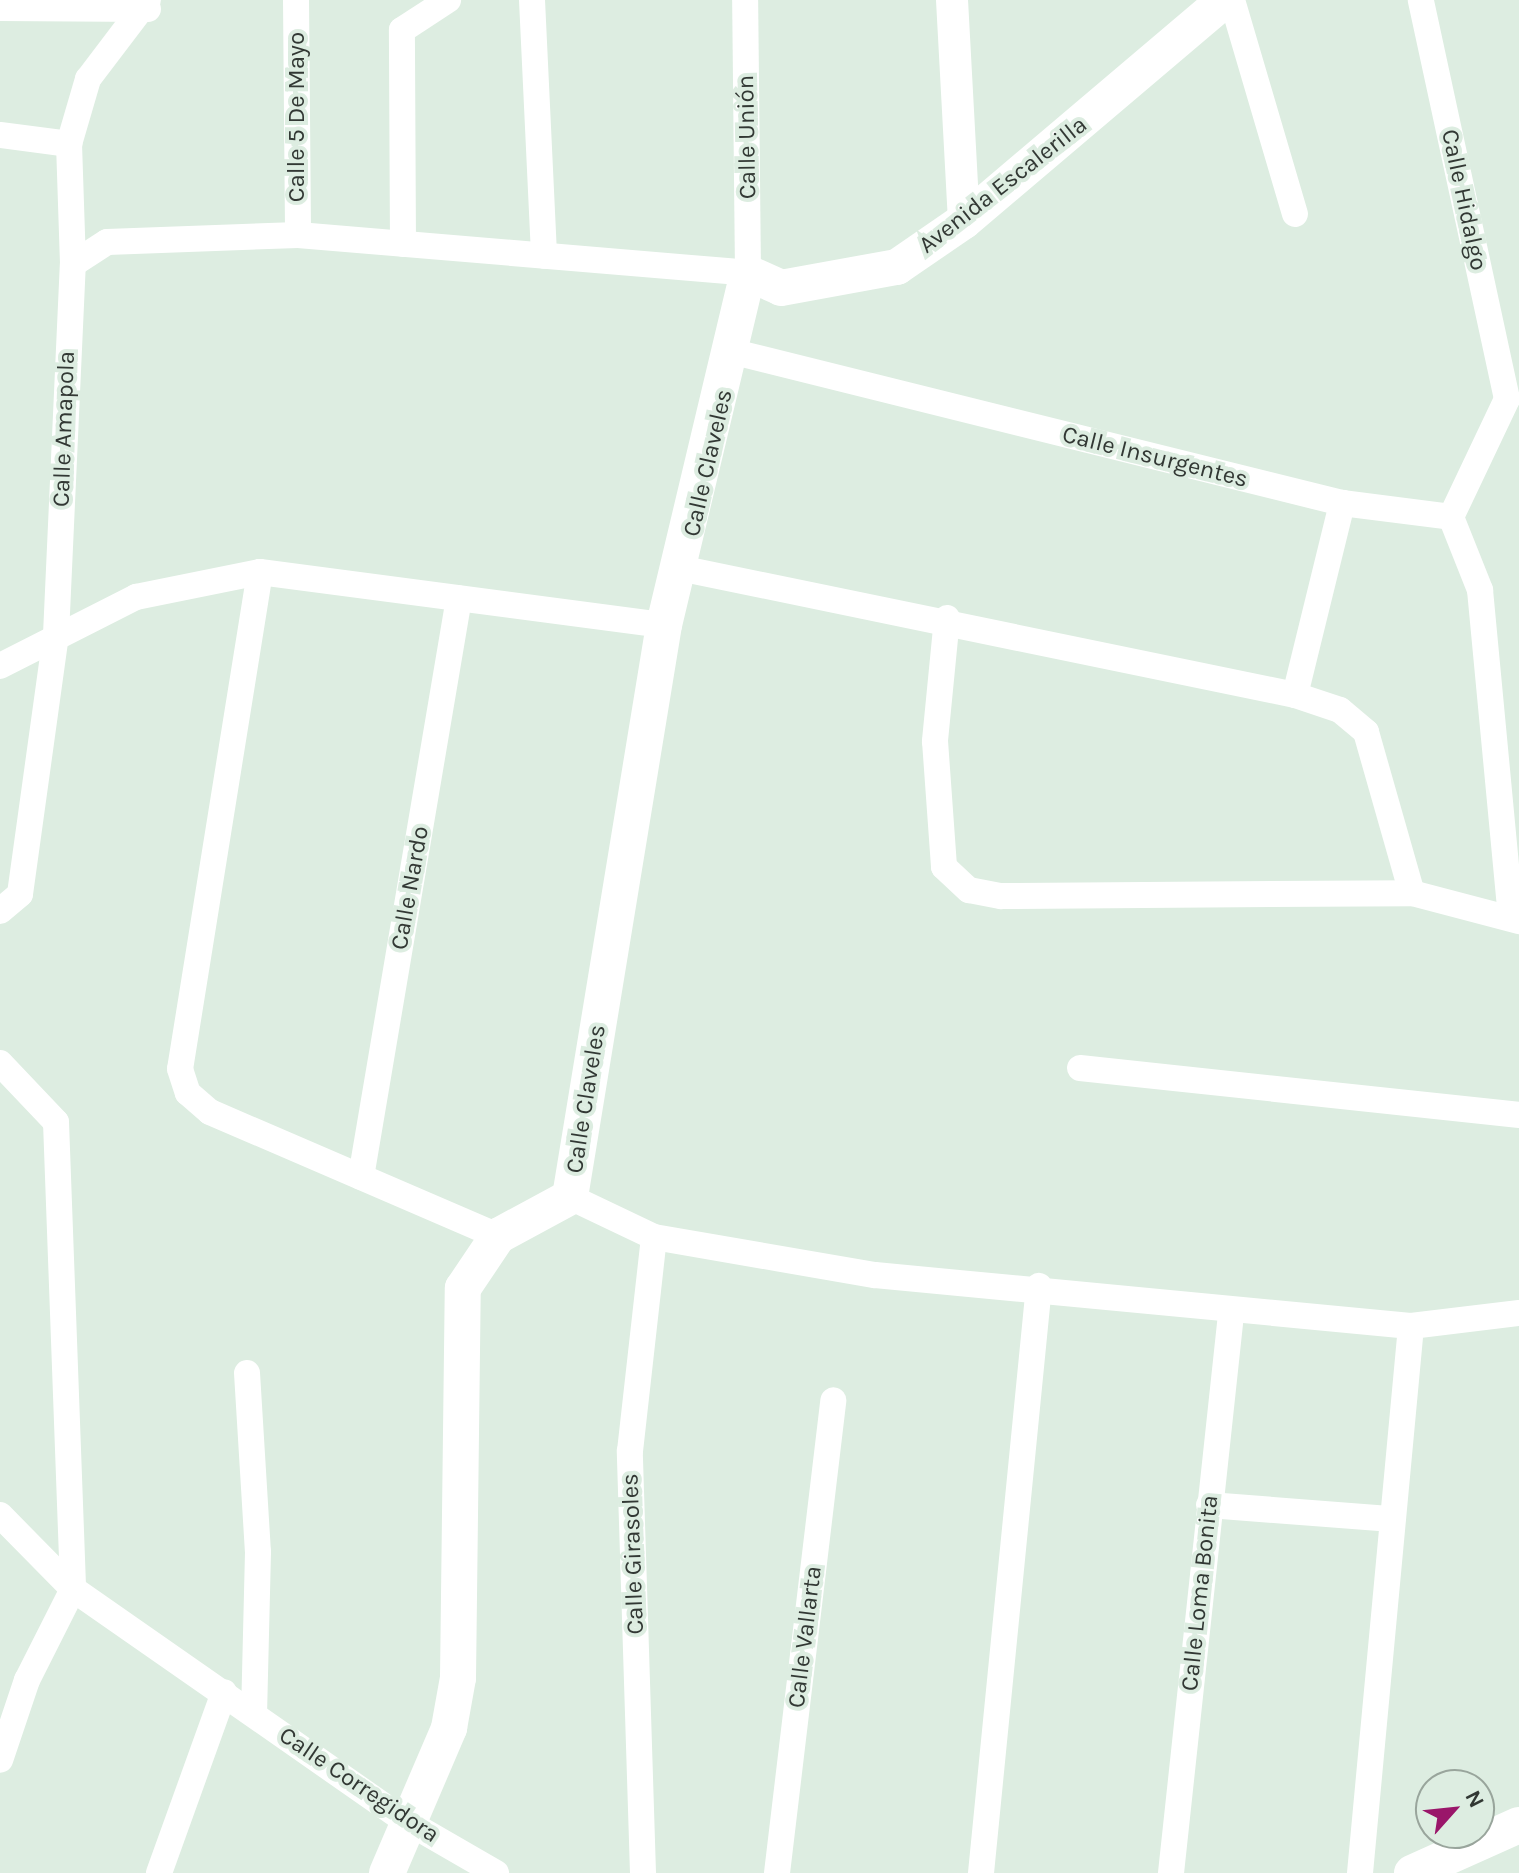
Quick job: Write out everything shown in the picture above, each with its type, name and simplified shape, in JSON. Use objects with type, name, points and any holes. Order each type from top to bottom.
[{"type":"main road","name":"Avenida Escalerilla","points":[[748,273],[781,288],[897,267],[964,221],[1225,0]]},
{"type":"main road","name":"Calle Claveles","points":[[387,1873],[406,1821],[449,1728],[458,1678],[463,1288],[498,1236],[570,1197],[664,625],[684,569],[734,352],[748,273]]},
{"type":"main road","points":[[1412,1873],[1519,1825]]},
{"type":"street","name":"Calle 5 De Mayo","points":[[296,0],[298,235]]},
{"type":"street","points":[[403,244],[402,30],[448,0]]},
{"type":"street","points":[[532,0],[544,256]]},
{"type":"street","name":"Calle Unión","points":[[745,0],[748,273]]},
{"type":"street","points":[[952,0],[964,221]]},
{"type":"street","points":[[1232,0],[1295,214]]},
{"type":"street","name":"Calle Hidalgo","points":[[1421,0],[1507,399],[1451,517]]},
{"type":"street","points":[[0,8],[148,4]]},
{"type":"street","name":"Calle Amapola","points":[[0,911],[20,894],[56,635],[73,264],[69,144],[88,79],[148,4]]},
{"type":"street","points":[[0,135],[69,144]]},
{"type":"street","points":[[73,264],[107,242],[298,235],[748,273]]},
{"type":"street","name":"Calle Insurgentes","points":[[734,352],[1342,503],[1451,517]]},
{"type":"street","points":[[1295,695],[1342,503]]},
{"type":"street","points":[[947,618],[935,741],[944,867],[969,890],[1001,896],[1412,893],[1515,919],[1480,590],[1451,517]]},
{"type":"street","points":[[684,569],[947,618],[1295,695],[1340,710],[1366,732],[1412,893]]},
{"type":"street","points":[[260,572],[180,1069],[188,1093],[210,1112],[498,1236]]},
{"type":"street","points":[[0,666],[136,597],[260,572],[664,625]]},
{"type":"street","name":"Calle Nardo","points":[[361,1177],[459,598]]},
{"type":"street","points":[[0,1063],[56,1122],[73,1589],[27,1680],[0,1760]]},
{"type":"street","points":[[1080,1068],[1519,1115]]},
{"type":"street","points":[[570,1197],[654,1237],[875,1275],[1039,1286],[1231,1314],[1411,1326],[1519,1313]]},
{"type":"street","name":"Calle Girasoles","points":[[643,1873],[630,1451],[654,1237]]},
{"type":"street","points":[[981,1873],[1039,1286]]},
{"type":"street","name":"Calle Loma Bonita","points":[[1171,1873],[1231,1314]]},
{"type":"street","points":[[1360,1873],[1411,1326]]},
{"type":"street","points":[[247,1373],[258,1552],[254,1714]]},
{"type":"street","name":"Calle Vallarta","points":[[777,1873],[833,1400]]},
{"type":"street","points":[[1209,1505],[1392,1519]]},
{"type":"street","name":"Calle Corregidora","points":[[0,1515],[73,1589],[406,1821],[496,1873]]},
{"type":"street","points":[[159,1873],[224,1692]]}]
